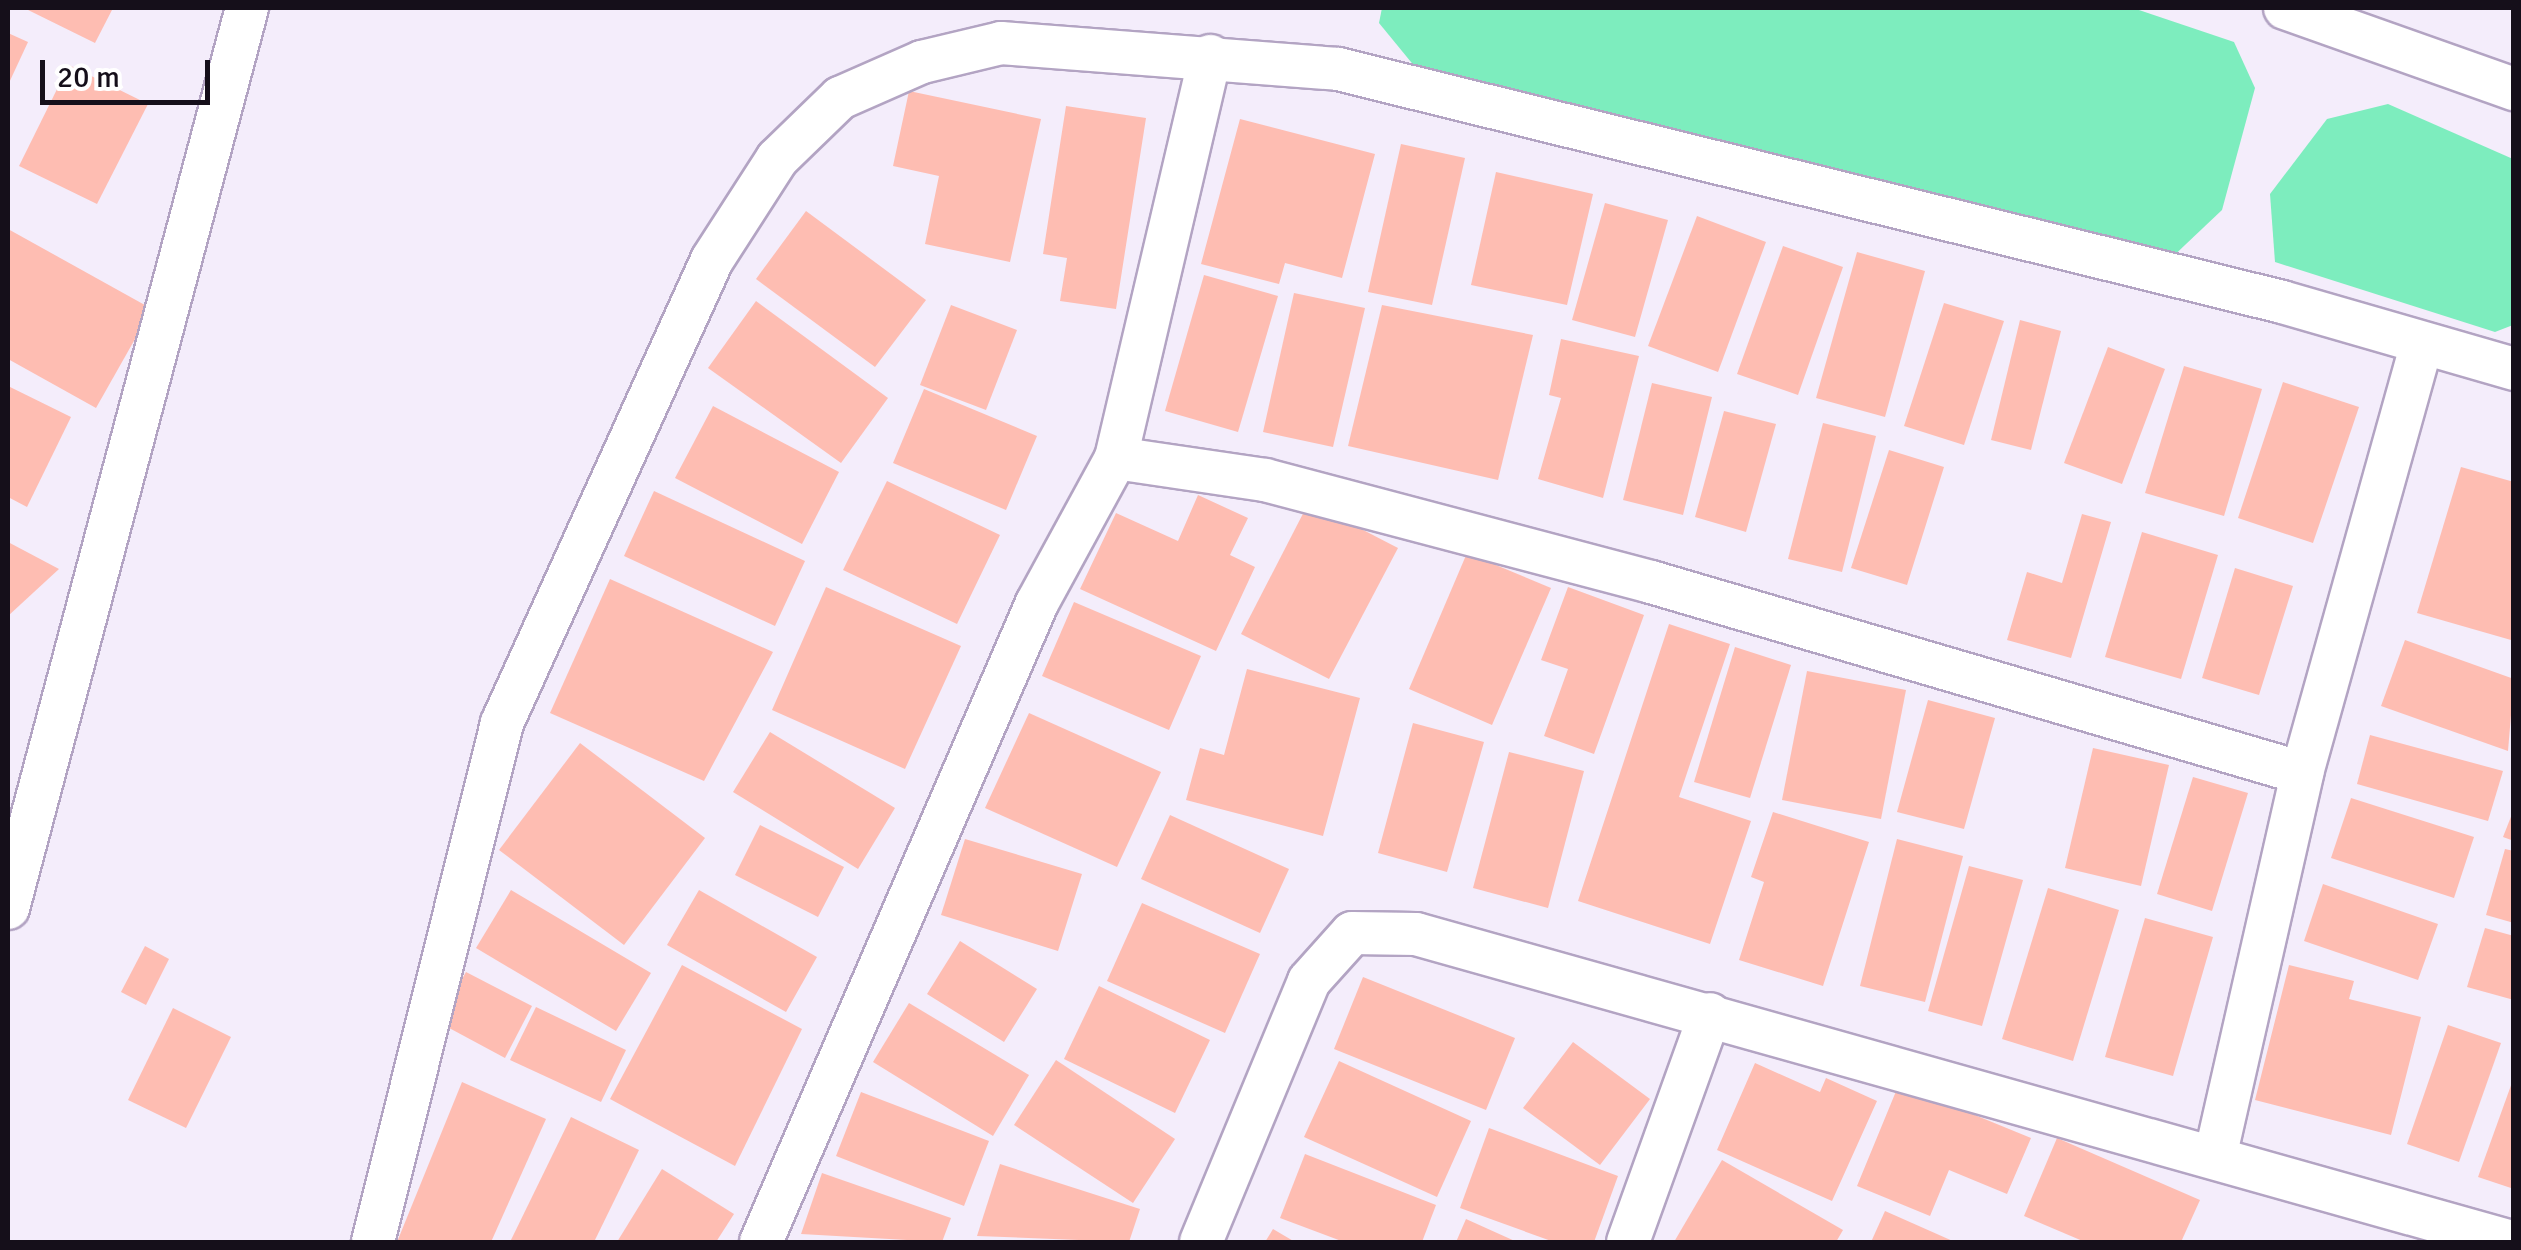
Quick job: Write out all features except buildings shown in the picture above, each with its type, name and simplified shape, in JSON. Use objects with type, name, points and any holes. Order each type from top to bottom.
[{"type":"street","points":[[8,908],[248,8]]},
{"type":"street","points":[[2285,8],[2514,88]]},
{"type":"street","points":[[373,1242],[502,724],[712,260],[777,159],[840,98],[922,62],[1000,42],[1338,69],[2514,369]]},
{"type":"street","points":[[761,1242],[1037,604],[1116,458],[1210,56]]},
{"type":"street","points":[[2216,1153],[2302,772],[2422,343]]},
{"type":"street","points":[[1116,458],[1265,480],[1596,567],[2302,772]]},
{"type":"street","points":[[1201,1242],[1309,981],[1352,933],[1416,934],[2216,1153],[2460,1235],[2512,1242]]},
{"type":"street","points":[[1628,1242],[1710,1014]]},
{"type":"green space","points":[[1382,8],[2133,8],[2234,42],[2255,88],[2222,210],[2166,263],[1420,73],[1379,23]]},
{"type":"green space","points":[[2388,104],[2513,159],[2513,325],[2495,332],[2275,262],[2270,194],[2327,119]]}]
